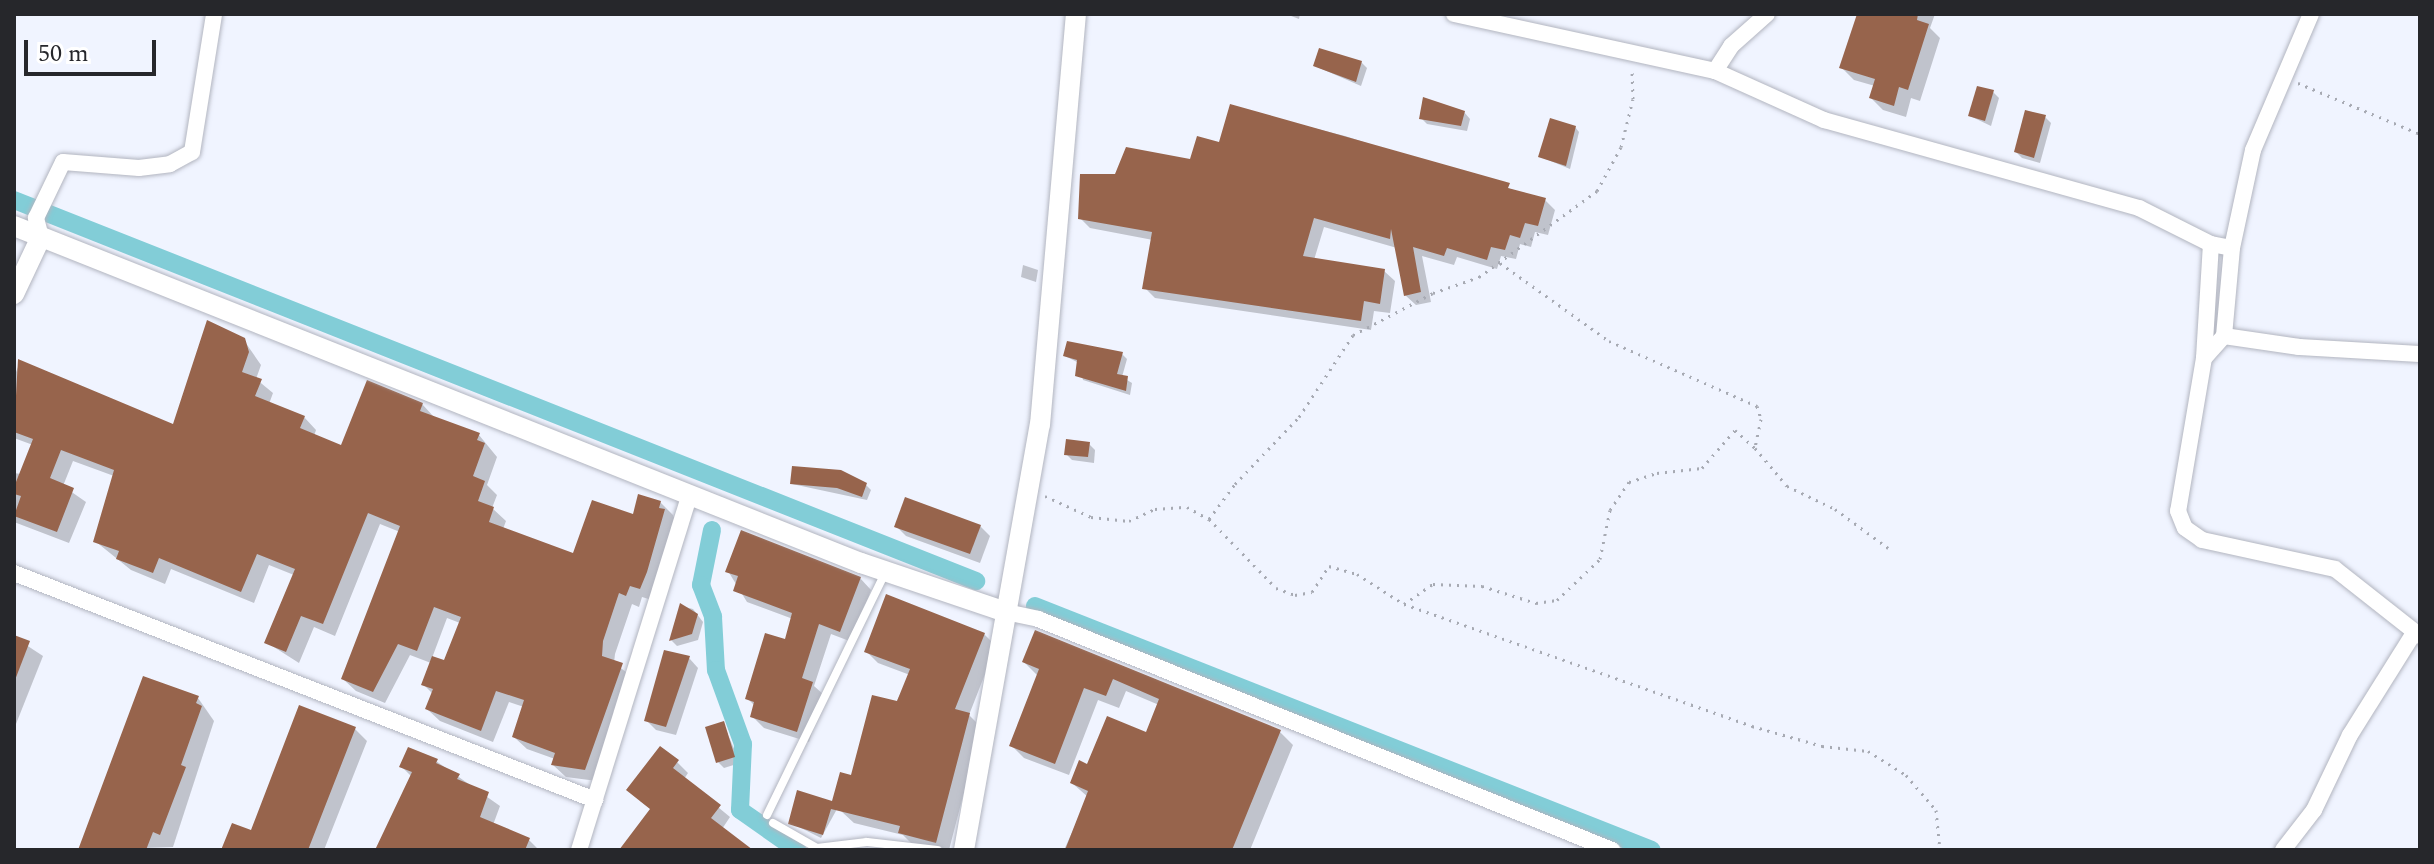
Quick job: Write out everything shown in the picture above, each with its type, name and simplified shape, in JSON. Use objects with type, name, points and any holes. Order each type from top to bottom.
[{"type":"street","points":[[14,294],[38,228],[45,197],[63,162],[139,168],[170,164],[192,152],[214,14]]},
{"type":"street","points":[[964,850],[1031,490],[1076,14]]},
{"type":"street","points":[[1454,14],[1715,71],[1824,120],[2139,208],[2211,244],[2232,248]]},
{"type":"street","points":[[1715,71],[1731,46],[1767,14]]},
{"type":"street","points":[[2204,358],[2224,336],[2232,248],[2253,150],[2311,14]]},
{"type":"street","points":[[14,226],[38,228],[689,496],[885,573],[1006,612],[1038,619],[1612,850]]},
{"type":"street","points":[[2211,244],[2204,358],[2177,491],[2185,528],[2202,540],[2335,569],[2417,635],[2350,735],[2314,810],[2283,850]]},
{"type":"street","points":[[2224,336],[2299,347],[2420,354]]},
{"type":"street","points":[[579,850],[689,496]]},
{"type":"street","points":[[14,573],[595,800]]},
{"type":"lane","points":[[767,815],[885,573]]},
{"type":"lane","points":[[773,823],[817,848],[867,842],[938,850]]},
{"type":"path","points":[[1209,519],[1235,484],[1299,417],[1353,335],[1500,263],[1597,191],[1614,164],[1633,99],[1630,51]]},
{"type":"path","points":[[2285,78],[2420,134]]},
{"type":"path","points":[[1500,263],[1609,341],[1757,406],[1761,419],[1755,448]]},
{"type":"path","points":[[1404,604],[1433,584],[1482,586],[1536,603],[1557,600],[1600,559],[1610,510],[1629,482],[1657,473],[1702,468],[1735,430],[1755,448],[1787,486],[1835,509],[1888,548]]},
{"type":"path","points":[[1031,490],[1091,517],[1129,521],[1155,509],[1187,507],[1209,519],[1276,588],[1295,595],[1312,592],[1329,566],[1357,574],[1404,604],[1752,726],[1822,746],[1868,751],[1906,775],[1936,810],[1940,850]]},
{"type":"building","points":[[1857,14],[1918,14],[1917,20],[1929,24],[1908,90],[1899,87],[1894,106],[1869,98],[1875,79],[1839,68]]},
{"type":"building","points":[[1319,48],[1362,61],[1356,82],[1313,66]]},
{"type":"building","points":[[1977,86],[1994,90],[1985,121],[1968,116]]},
{"type":"building","points":[[1423,97],[1465,111],[1461,126],[1419,119]]},
{"type":"building","points":[[1230,104],[1510,183],[1508,188],[1546,198],[1538,226],[1525,223],[1520,238],[1510,235],[1505,250],[1491,247],[1487,260],[1447,248],[1444,256],[1413,247],[1421,292],[1404,296],[1391,229],[1390,239],[1314,218],[1303,256],[1385,269],[1380,304],[1364,301],[1361,321],[1142,289],[1152,232],[1078,219],[1080,174],[1115,174],[1126,147],[1190,159],[1197,136],[1219,142]]},
{"type":"building","points":[[2025,110],[2046,115],[2034,158],[2014,152]]},
{"type":"building","points":[[1550,118],[1576,126],[1566,166],[1538,157]]},
{"type":"building","points":[[207,320],[245,338],[249,352],[242,372],[262,379],[255,396],[305,416],[300,428],[341,445],[367,380],[423,403],[420,411],[480,433],[477,440],[485,443],[473,476],[485,481],[478,501],[494,507],[489,522],[573,553],[592,500],[633,514],[638,494],[661,501],[659,508],[665,509],[640,589],[630,586],[626,596],[619,593],[603,641],[602,656],[623,663],[585,770],[551,765],[555,753],[512,737],[524,700],[496,691],[481,731],[425,709],[433,689],[421,685],[432,656],[444,660],[461,617],[434,607],[417,651],[398,644],[373,692],[341,679],[400,526],[368,513],[323,624],[301,616],[286,652],[264,643],[295,569],[257,554],[241,592],[159,558],[153,573],[116,559],[119,551],[93,542],[114,470],[61,450],[50,478],[74,488],[57,532],[14,516],[21,496],[14,494],[14,487],[33,439],[14,432],[18,359],[173,424]]},
{"type":"building","points":[[1067,341],[1123,352],[1117,374],[1128,376],[1126,391],[1075,376],[1077,360],[1063,356]]},
{"type":"building","points":[[1066,439],[1090,442],[1088,457],[1064,455]]},
{"type":"building","points":[[792,466],[841,470],[867,483],[862,497],[837,488],[790,484]]},
{"type":"building","points":[[905,497],[981,525],[970,554],[894,527]]},
{"type":"building","points":[[741,530],[861,577],[840,632],[819,624],[802,678],[813,682],[797,732],[750,717],[754,702],[745,699],[765,633],[785,639],[792,613],[733,591],[738,576],[725,572]]},
{"type":"building","points":[[886,594],[985,633],[955,709],[970,713],[936,843],[898,833],[900,826],[831,809],[823,835],[788,824],[797,790],[832,801],[840,772],[851,775],[872,695],[897,701],[910,669],[864,652]]},
{"type":"building","points":[[680,603],[698,614],[692,634],[669,641]]},
{"type":"building","points":[[1035,630],[1281,730],[1232,850],[1065,850],[1088,791],[1070,783],[1079,760],[1087,764],[1107,716],[1146,732],[1159,699],[1113,679],[1106,696],[1084,688],[1055,764],[1009,746],[1039,669],[1022,662]]},
{"type":"building","points":[[14,635],[30,641],[15,680],[14,680]]},
{"type":"building","points":[[664,650],[690,656],[666,727],[644,721]]},
{"type":"building","points":[[143,676],[199,696],[196,703],[202,706],[181,765],[186,767],[160,835],[153,832],[146,850],[78,850]]},
{"type":"building","points":[[299,705],[356,727],[308,850],[221,850],[232,823],[251,830]]},
{"type":"building","points":[[724,721],[735,757],[716,763],[705,727]]},
{"type":"building","points":[[660,746],[679,760],[673,768],[721,805],[711,818],[753,850],[619,850],[650,809],[626,790]]},
{"type":"building","points":[[408,747],[438,759],[436,763],[460,774],[457,779],[489,792],[480,817],[530,838],[525,850],[375,850],[412,772],[399,767]]},
{"type":"waterway","points":[[14,200],[976,581]]},
{"type":"waterway","points":[[712,530],[701,585],[713,617],[716,670],[743,744],[740,810],[797,850]]},
{"type":"waterway","points":[[1035,606],[1652,850]]}]
